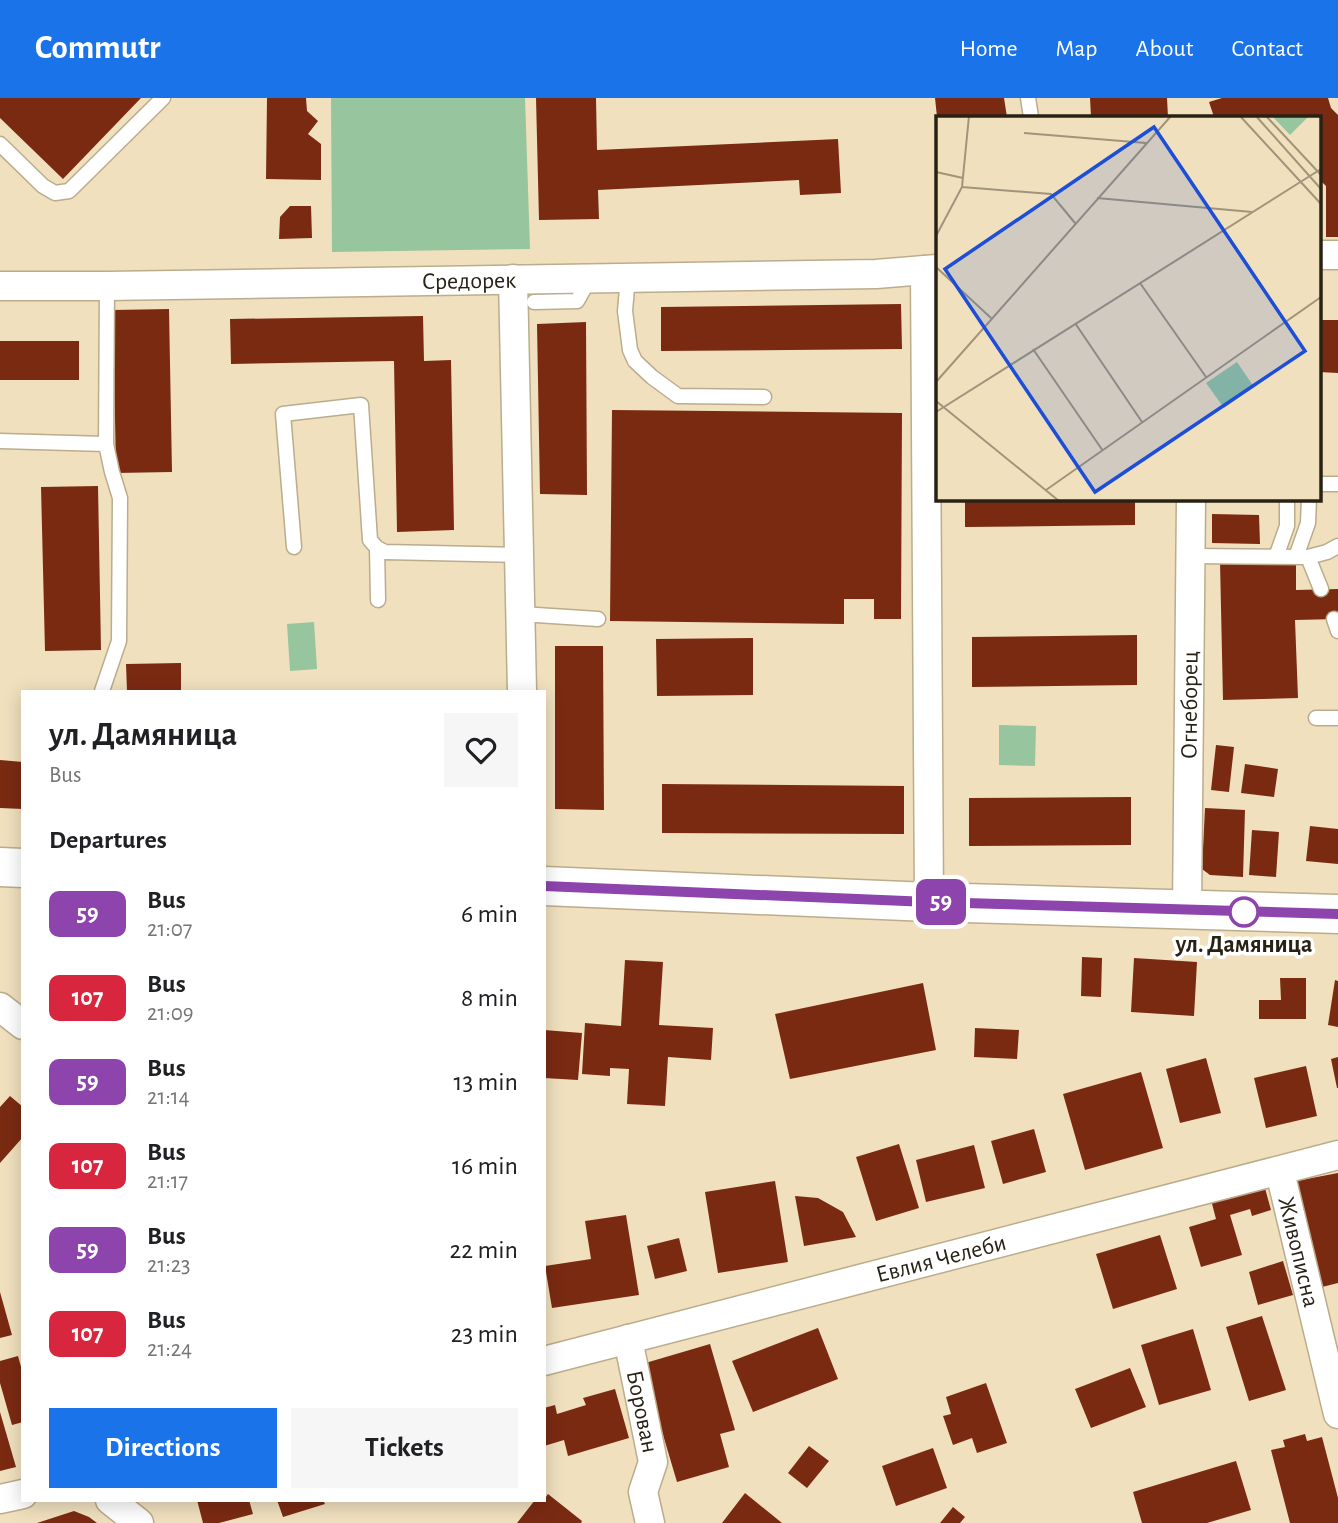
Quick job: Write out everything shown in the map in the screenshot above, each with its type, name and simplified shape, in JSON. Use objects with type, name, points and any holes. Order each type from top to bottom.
[{"type":"street","points":[[1320,255],[1338,255]]},
{"type":"street","points":[[929,902],[931,269]]},
{"type":"street","name":"Средорек","points":[[0,286],[876,274],[931,269]]},
{"type":"street","points":[[513,279],[522,690]]},
{"type":"street","name":"Огнеборец","points":[[1188,910],[1191,500]]},
{"type":"street","points":[[0,867],[21,868]]},
{"type":"street","points":[[546,886],[929,902],[1338,914]]},
{"type":"street","points":[[0,1007],[21,1023]]},
{"type":"street","name":"Евлия Челеби","points":[[546,1360],[1338,1155]]},
{"type":"street","name":"Живописна","points":[[1280,1172],[1338,1414]]},
{"type":"street","name":"Борован","points":[[628,1339],[653,1462],[643,1492],[650,1523]]},
{"type":"street","points":[[0,1499],[21,1494]]},
{"type":"street","points":[[113,1502],[139,1523]]},
{"type":"lane","points":[[0,144],[43,186],[55,193],[69,191],[163,98]]},
{"type":"lane","points":[[1028,98],[1031,116]]},
{"type":"lane","points":[[628,277],[625,311],[630,350],[635,360],[652,377],[678,396],[764,397]]},
{"type":"lane","points":[[534,302],[576,301],[590,278]]},
{"type":"lane","points":[[102,690],[119,641],[120,498],[106,444],[107,286]]},
{"type":"lane","points":[[294,547],[283,414],[361,405],[370,540],[377,548],[386,552],[519,555]]},
{"type":"lane","points":[[0,441],[106,444]]},
{"type":"lane","points":[[1320,484],[1338,484]]},
{"type":"lane","points":[[1276,557],[1287,526],[1287,500]]},
{"type":"lane","points":[[1309,500],[1302,557],[1321,589]]},
{"type":"lane","points":[[1191,556],[1302,557],[1327,552],[1338,546]]},
{"type":"lane","points":[[377,548],[378,600]]},
{"type":"lane","points":[[521,614],[598,619]]},
{"type":"lane","points":[[1317,718],[1338,718]]},
{"type":"green space","points":[[331,98],[525,98],[530,249],[332,252]]},
{"type":"green space","points":[[314,622],[317,669],[290,671],[287,624]]},
{"type":"green space","points":[[999,725],[1036,726],[1035,766],[999,765]]},
{"type":"building","points":[[0,98],[141,98],[63,179],[0,118]]},
{"type":"building","points":[[267,98],[306,98],[307,111],[318,121],[308,134],[321,144],[321,180],[266,179]]},
{"type":"building","points":[[536,98],[596,98],[597,150],[838,139],[841,193],[800,195],[799,180],[598,190],[599,219],[539,220]]},
{"type":"building","points":[[935,98],[1004,98],[1007,116],[937,116]]},
{"type":"building","points":[[1090,98],[1167,98],[1168,116],[1091,116]]},
{"type":"building","points":[[1222,98],[1328,98],[1331,108],[1338,115],[1338,237],[1326,237],[1326,186],[1320,180],[1320,116],[1214,116],[1209,102]]},
{"type":"building","points":[[290,206],[311,206],[312,238],[279,239],[280,217]]},
{"type":"building","points":[[901,304],[902,349],[661,351],[661,307]]},
{"type":"building","points":[[169,309],[172,472],[116,473],[113,310]]},
{"type":"building","points":[[423,316],[424,361],[451,360],[454,530],[397,532],[394,361],[231,364],[230,319]]},
{"type":"building","points":[[1320,320],[1338,320],[1338,373],[1320,372]]},
{"type":"building","points":[[586,322],[587,495],[540,494],[537,324]]},
{"type":"building","points":[[0,341],[79,341],[79,380],[0,380]]},
{"type":"building","points":[[612,410],[902,413],[901,619],[874,619],[874,599],[844,599],[844,624],[610,621]]},
{"type":"building","points":[[98,486],[101,650],[45,651],[41,487]]},
{"type":"building","points":[[965,500],[1135,500],[1135,525],[965,527]]},
{"type":"building","points":[[1212,514],[1259,515],[1260,544],[1212,543]]},
{"type":"building","points":[[1296,561],[1296,590],[1338,589],[1338,619],[1295,620],[1298,698],[1223,700],[1220,562]]},
{"type":"building","points":[[1137,635],[1137,685],[972,687],[972,637]]},
{"type":"building","points":[[753,638],[753,695],[657,696],[656,639]]},
{"type":"building","points":[[555,646],[603,646],[604,810],[555,809]]},
{"type":"building","points":[[181,663],[181,690],[127,690],[126,664]]},
{"type":"building","points":[[1216,745],[1234,747],[1229,792],[1211,790]]},
{"type":"building","points":[[0,760],[21,762],[21,809],[0,808]]},
{"type":"building","points":[[1245,764],[1278,769],[1274,797],[1241,793]]},
{"type":"building","points":[[662,784],[904,786],[904,834],[662,833]]},
{"type":"building","points":[[1131,797],[1131,845],[969,846],[969,798]]},
{"type":"building","points":[[1205,808],[1245,810],[1243,877],[1210,875],[1202,869]]},
{"type":"building","points":[[1310,826],[1338,829],[1338,864],[1306,861]]},
{"type":"building","points":[[1252,830],[1279,832],[1276,877],[1249,875]]},
{"type":"building","points":[[1082,957],[1102,958],[1101,997],[1081,996]]},
{"type":"building","points":[[1134,958],[1197,962],[1194,1016],[1131,1012]]},
{"type":"building","points":[[625,960],[663,962],[659,1025],[713,1028],[711,1060],[668,1057],[665,1106],[627,1104],[629,1069],[610,1068],[610,1076],[582,1074],[585,1023],[621,1026]]},
{"type":"building","points":[[1280,978],[1306,978],[1306,1019],[1259,1019],[1259,1000],[1281,1000]]},
{"type":"building","points":[[1335,980],[1338,981],[1338,1027],[1328,1025]]},
{"type":"building","points":[[923,983],[936,1050],[790,1079],[775,1014]]},
{"type":"building","points":[[975,1028],[1019,1030],[1017,1059],[974,1057]]},
{"type":"building","points":[[546,1030],[582,1033],[578,1080],[546,1078]]},
{"type":"building","points":[[1338,1057],[1338,1088],[1337,1088],[1331,1059]]},
{"type":"building","points":[[1206,1058],[1221,1113],[1180,1123],[1166,1069]]},
{"type":"building","points":[[1306,1066],[1317,1116],[1266,1128],[1254,1078]]},
{"type":"building","points":[[1141,1072],[1163,1148],[1085,1170],[1063,1094]]},
{"type":"building","points":[[10,1096],[21,1105],[21,1139],[0,1163],[0,1107]]},
{"type":"building","points":[[1034,1129],[1046,1172],[1003,1184],[991,1141]]},
{"type":"building","points":[[899,1144],[919,1208],[876,1221],[856,1157]]},
{"type":"building","points":[[974,1145],[985,1188],[926,1202],[916,1160]]},
{"type":"building","points":[[1338,1173],[1338,1283],[1322,1287],[1296,1181]]},
{"type":"building","points":[[775,1181],[788,1262],[718,1273],[705,1192]]},
{"type":"building","points":[[1263,1181],[1271,1210],[1252,1216],[1250,1209],[1230,1215],[1242,1255],[1201,1267],[1189,1227],[1216,1219],[1210,1196]]},
{"type":"building","points":[[795,1196],[818,1198],[843,1212],[856,1237],[804,1246]]},
{"type":"building","points":[[626,1215],[639,1295],[552,1308],[546,1266],[591,1259],[585,1221]]},
{"type":"building","points":[[1160,1235],[1177,1289],[1113,1309],[1096,1254]]},
{"type":"building","points":[[679,1238],[687,1271],[655,1279],[647,1246]]},
{"type":"building","points":[[1283,1261],[1293,1295],[1258,1305],[1249,1272]]},
{"type":"building","points":[[0,1292],[12,1335],[0,1338]]},
{"type":"building","points":[[1262,1316],[1286,1390],[1249,1401],[1226,1327]]},
{"type":"building","points":[[818,1328],[838,1379],[753,1412],[732,1361]]},
{"type":"building","points":[[1193,1329],[1211,1390],[1159,1405],[1141,1345]]},
{"type":"building","points":[[710,1344],[735,1430],[720,1434],[729,1467],[677,1482],[642,1364]]},
{"type":"building","points":[[18,1356],[21,1367],[21,1423],[12,1425],[0,1383],[0,1361]]},
{"type":"building","points":[[1130,1368],[1146,1407],[1091,1428],[1075,1389]]},
{"type":"building","points":[[986,1383],[1007,1443],[977,1453],[972,1438],[953,1445],[943,1416],[951,1414],[946,1397]]},
{"type":"building","points":[[615,1389],[629,1438],[568,1456],[564,1440],[546,1445],[546,1407],[555,1405],[557,1414],[586,1405],[583,1398]]},
{"type":"building","points":[[0,1412],[16,1467],[0,1471]]},
{"type":"building","points":[[1305,1434],[1307,1441],[1322,1437],[1338,1498],[1338,1523],[1290,1523],[1271,1450],[1285,1447],[1283,1440]]},
{"type":"building","points":[[809,1446],[829,1461],[807,1488],[788,1473]]},
{"type":"building","points":[[933,1448],[947,1488],[896,1506],[882,1466]]},
{"type":"building","points":[[1236,1461],[1251,1510],[1207,1523],[1142,1523],[1133,1492]]},
{"type":"building","points":[[745,1493],[782,1523],[722,1523]]},
{"type":"building","points":[[548,1494],[582,1521],[581,1523],[517,1523],[533,1502],[546,1502]]},
{"type":"building","points":[[198,1502],[250,1502],[253,1514],[219,1523],[203,1523]]},
{"type":"building","points":[[278,1502],[325,1504],[283,1517]]},
{"type":"building","points":[[953,1507],[965,1517],[960,1523],[940,1523]]},
{"type":"building","points":[[74,1511],[97,1523],[37,1523]]},
{"type":"bus line","name":"59","points":[[546,886],[929,902],[1338,914]]},
{"type":"place","name":"ул. Дамяница","points":[[1244,912]]}]
